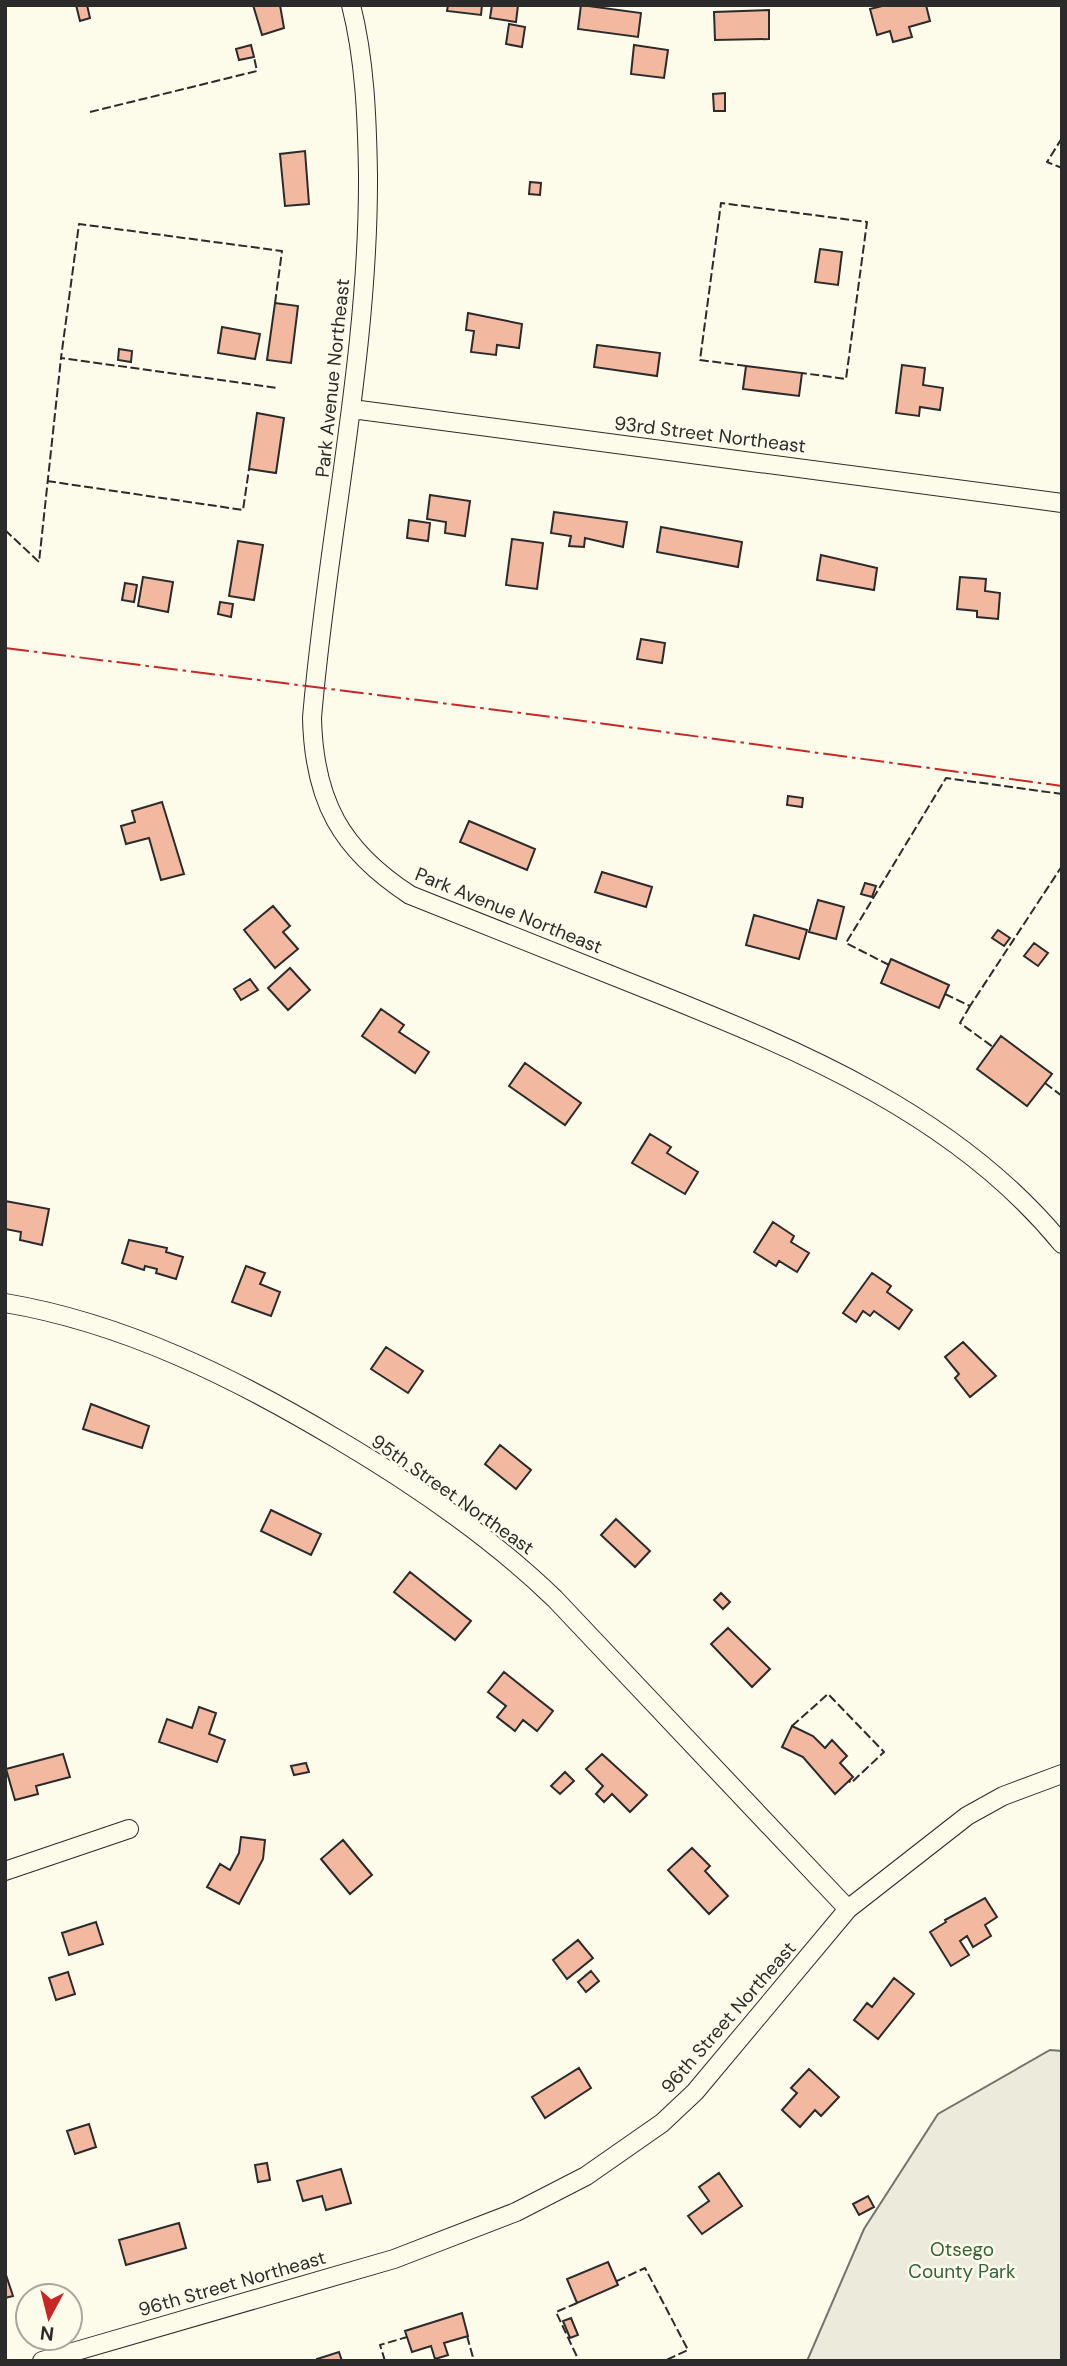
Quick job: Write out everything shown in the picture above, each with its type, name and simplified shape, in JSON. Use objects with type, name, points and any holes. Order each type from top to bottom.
[{"type":"street","name":"Park Avenue Northeast","points":[[351,5],[363,80],[368,226],[352,409],[312,718],[313,755],[322,791],[336,823],[354,850],[380,875],[410,894],[753,1031],[874,1090],[933,1128],[1002,1183],[1062,1244]]},
{"type":"street","name":"93rd Street Northeast","points":[[352,409],[1062,503]]},
{"type":"street","name":"95th Street Northeast","points":[[5,1303],[120,1334],[233,1379],[363,1454],[471,1527],[520,1564],[562,1606],[848,1909]]},
{"type":"street","name":"96th Street Northeast","points":[[41,2361],[394,2259],[516,2212],[586,2176],[663,2123],[695,2092],[848,1909],[967,1816],[1003,1796],[1062,1774]]},
{"type":"street","points":[[5,1871],[129,1829]]},
{"type":"green space","name":"Otsego County Park","points":[[1050,2050],[1062,2051],[1062,2361],[807,2361],[864,2229],[938,2114]]},
{"type":"building","points":[[76,5],[87,5],[90,18],[80,21]]},
{"type":"building","points":[[253,5],[280,5],[284,28],[262,35]]},
{"type":"building","points":[[448,5],[482,5],[481,15],[447,11]]},
{"type":"building","points":[[492,5],[518,5],[516,22],[490,18]]},
{"type":"building","points":[[581,5],[641,13],[638,37],[578,29]]},
{"type":"building","points":[[886,5],[926,5],[930,21],[909,27],[912,37],[893,42],[890,31],[877,35],[870,9]]},
{"type":"building","points":[[769,10],[769,39],[715,40],[714,12]]},
{"type":"building","points":[[509,24],[525,27],[522,47],[506,44]]},
{"type":"building","points":[[251,45],[254,57],[239,60],[236,49]]},
{"type":"building","points":[[634,45],[668,50],[664,78],[631,74]]},
{"type":"building","points":[[725,93],[725,111],[714,111],[713,94]]},
{"type":"building","points":[[305,151],[309,204],[285,206],[280,154]]},
{"type":"building","points":[[530,182],[541,183],[540,195],[529,194]]},
{"type":"building","points":[[820,249],[842,252],[838,285],[815,282]]},
{"type":"building","points":[[275,303],[298,306],[291,363],[267,360]]},
{"type":"building","points":[[468,313],[522,324],[519,348],[497,345],[496,355],[471,352],[474,331],[466,330]]},
{"type":"building","points":[[222,327],[260,334],[255,359],[218,353]]},
{"type":"building","points":[[597,345],[660,353],[657,376],[594,367]]},
{"type":"building","points":[[119,349],[132,351],[131,362],[118,360]]},
{"type":"building","points":[[902,365],[925,368],[923,385],[943,388],[940,410],[920,407],[919,416],[896,413]]},
{"type":"building","points":[[746,366],[802,373],[799,396],[743,389]]},
{"type":"building","points":[[257,413],[284,418],[276,473],[249,469]]},
{"type":"building","points":[[430,495],[470,501],[465,536],[445,533],[446,522],[427,519]]},
{"type":"building","points":[[554,512],[627,522],[623,547],[585,538],[584,547],[569,546],[571,536],[551,533]]},
{"type":"building","points":[[409,520],[430,523],[428,541],[407,538]]},
{"type":"building","points":[[661,527],[742,542],[738,567],[657,552]]},
{"type":"building","points":[[512,539],[543,543],[537,589],[506,585]]},
{"type":"building","points":[[238,541],[263,545],[254,600],[229,596]]},
{"type":"building","points":[[821,555],[877,568],[874,590],[817,580]]},
{"type":"building","points":[[143,577],[173,582],[168,612],[138,606]]},
{"type":"building","points":[[960,577],[986,579],[985,591],[1000,593],[998,619],[977,617],[977,611],[957,609]]},
{"type":"building","points":[[125,583],[137,585],[134,602],[122,600]]},
{"type":"building","points":[[220,602],[233,604],[231,617],[218,614]]},
{"type":"building","points":[[641,639],[665,643],[662,663],[637,659]]},
{"type":"building","points":[[788,796],[803,798],[802,807],[787,805]]},
{"type":"building","points":[[162,802],[184,874],[161,880],[149,838],[126,844],[121,826],[135,822],[132,811]]},
{"type":"building","points":[[469,821],[535,849],[527,870],[460,842]]},
{"type":"building","points":[[602,872],[652,887],[646,907],[595,892]]},
{"type":"building","points":[[865,883],[876,886],[872,897],[861,894]]},
{"type":"building","points":[[818,900],[844,907],[836,939],[809,932]]},
{"type":"building","points":[[273,906],[290,926],[283,932],[298,949],[275,968],[244,930]]},
{"type":"building","points":[[754,915],[807,930],[799,959],[746,945]]},
{"type":"building","points":[[998,930],[1010,938],[1004,946],[992,938]]},
{"type":"building","points":[[1034,943],[1048,953],[1038,966],[1024,956]]},
{"type":"building","points":[[891,959],[949,985],[939,1008],[881,983]]},
{"type":"building","points":[[290,968],[310,990],[288,1010],[268,988]]},
{"type":"building","points":[[250,979],[258,990],[241,1000],[234,989]]},
{"type":"building","points":[[381,1009],[404,1025],[399,1032],[429,1052],[415,1073],[362,1036]]},
{"type":"building","points":[[1001,1036],[1052,1074],[1027,1106],[977,1069]]},
{"type":"building","points":[[525,1063],[581,1103],[565,1125],[509,1086]]},
{"type":"building","points":[[650,1134],[671,1147],[667,1153],[698,1172],[685,1194],[632,1163]]},
{"type":"building","points":[[5,1201],[49,1209],[42,1245],[20,1240],[21,1232],[5,1229]]},
{"type":"building","points":[[773,1222],[794,1236],[791,1242],[809,1253],[797,1272],[779,1261],[776,1266],[754,1252]]},
{"type":"building","points":[[129,1240],[167,1248],[166,1252],[183,1257],[176,1279],[156,1273],[157,1269],[145,1266],[144,1270],[122,1263]]},
{"type":"building","points":[[246,1266],[265,1273],[260,1284],[280,1292],[271,1316],[232,1302]]},
{"type":"building","points":[[872,1273],[891,1286],[887,1292],[912,1310],[899,1329],[874,1311],[870,1316],[863,1311],[856,1322],[843,1313]]},
{"type":"building","points":[[963,1342],[996,1376],[970,1397],[955,1378],[959,1374],[945,1357]]},
{"type":"building","points":[[386,1347],[423,1371],[408,1393],[371,1369]]},
{"type":"building","points":[[91,1404],[149,1426],[142,1448],[83,1429]]},
{"type":"building","points":[[500,1445],[531,1470],[516,1489],[485,1464]]},
{"type":"building","points":[[271,1510],[321,1534],[311,1555],[261,1531]]},
{"type":"building","points":[[616,1519],[650,1551],[635,1567],[601,1535]]},
{"type":"building","points":[[410,1572],[471,1621],[455,1640],[394,1592]]},
{"type":"building","points":[[721,1593],[730,1602],[723,1609],[714,1600]]},
{"type":"building","points":[[728,1628],[770,1669],[752,1687],[711,1644]]},
{"type":"building","points":[[504,1672],[553,1711],[537,1731],[523,1720],[515,1731],[497,1717],[506,1706],[488,1692]]},
{"type":"building","points":[[199,1707],[216,1713],[209,1734],[225,1740],[217,1762],[159,1742],[167,1719],[192,1728]]},
{"type":"building","points":[[792,1726],[813,1736],[825,1748],[832,1740],[847,1756],[840,1763],[853,1777],[835,1794],[803,1757],[782,1747]]},
{"type":"building","points":[[63,1754],[70,1777],[36,1786],[38,1794],[15,1800],[6,1769]]},
{"type":"building","points":[[602,1754],[647,1795],[630,1812],[612,1794],[604,1802],[596,1794],[603,1786],[586,1769]]},
{"type":"building","points":[[306,1763],[309,1772],[294,1775],[291,1766]]},
{"type":"building","points":[[565,1772],[574,1781],[560,1794],[551,1786]]},
{"type":"building","points":[[241,1837],[265,1840],[263,1859],[239,1904],[207,1887],[220,1864],[230,1870],[239,1853]]},
{"type":"building","points":[[343,1840],[372,1875],[350,1894],[321,1859]]},
{"type":"building","points":[[692,1848],[710,1866],[705,1871],[728,1896],[709,1914],[668,1870]]},
{"type":"building","points":[[985,1898],[997,1917],[985,1925],[991,1936],[973,1947],[967,1936],[960,1941],[969,1955],[951,1966],[930,1932],[946,1922],[945,1920]]},
{"type":"building","points":[[96,1922],[103,1944],[69,1955],[62,1933]]},
{"type":"building","points":[[578,1940],[593,1958],[567,1979],[553,1960]]},
{"type":"building","points":[[591,1971],[599,1981],[586,1992],[578,1982]]},
{"type":"building","points":[[68,1972],[75,1994],[56,2000],[49,1978]]},
{"type":"building","points":[[894,1978],[914,1994],[878,2039],[854,2020],[867,2003],[872,2007]]},
{"type":"building","points":[[579,2068],[591,2088],[545,2118],[532,2097]]},
{"type":"building","points":[[809,2069],[839,2097],[821,2116],[815,2110],[800,2127],[782,2110],[797,2093],[791,2088]]},
{"type":"building","points":[[89,2124],[96,2147],[75,2154],[67,2131]]},
{"type":"building","points":[[267,2163],[270,2180],[258,2182],[255,2165]]},
{"type":"building","points":[[341,2169],[351,2203],[326,2210],[322,2196],[303,2201],[297,2181]]},
{"type":"building","points":[[719,2173],[742,2206],[702,2234],[688,2216],[709,2201],[699,2187]]},
{"type":"building","points":[[868,2196],[874,2207],[859,2215],[853,2204]]},
{"type":"building","points":[[179,2223],[186,2248],[126,2265],[119,2240]]},
{"type":"building","points":[[608,2262],[618,2285],[577,2303],[567,2279]]},
{"type":"building","points":[[5,2272],[13,2296],[5,2298]]},
{"type":"building","points":[[462,2313],[468,2336],[444,2343],[448,2355],[435,2359],[431,2346],[412,2352],[405,2331]]},
{"type":"building","points":[[571,2318],[578,2335],[570,2338],[563,2321]]},
{"type":"building","points":[[339,2352],[342,2361],[317,2361],[317,2359]]},
{"type":"fence","points":[[90,112],[257,71],[254,57]]},
{"type":"fence","points":[[1062,138],[1047,162],[1062,168]]},
{"type":"fence","points":[[746,366],[700,360],[721,203],[867,222],[846,379],[802,373]]},
{"type":"fence","points":[[275,303],[282,251],[79,224],[61,358],[278,388]]},
{"type":"fence","points":[[5,530],[39,562],[61,358]]},
{"type":"fence","points":[[47,481],[243,510],[249,469]]},
{"type":"fence","points":[[889,965],[846,943],[946,778],[1062,794]]},
{"type":"fence","points":[[945,994],[970,1006],[1062,866]]},
{"type":"fence","points":[[970,1006],[960,1023],[993,1047]]},
{"type":"fence","points":[[1045,1083],[1062,1096]]},
{"type":"fence","points":[[792,1726],[828,1694],[884,1752],[851,1783],[849,1781]]},
{"type":"fence","points":[[617,2281],[645,2268],[688,2350],[664,2361]]},
{"type":"fence","points":[[577,2303],[556,2312],[579,2361]]},
{"type":"fence","points":[[467,2336],[474,2361]]},
{"type":"fence","points":[[385,2361],[380,2345],[407,2337]]},
{"type":"power","points":[[5,648],[576,720],[1062,786]]}]
